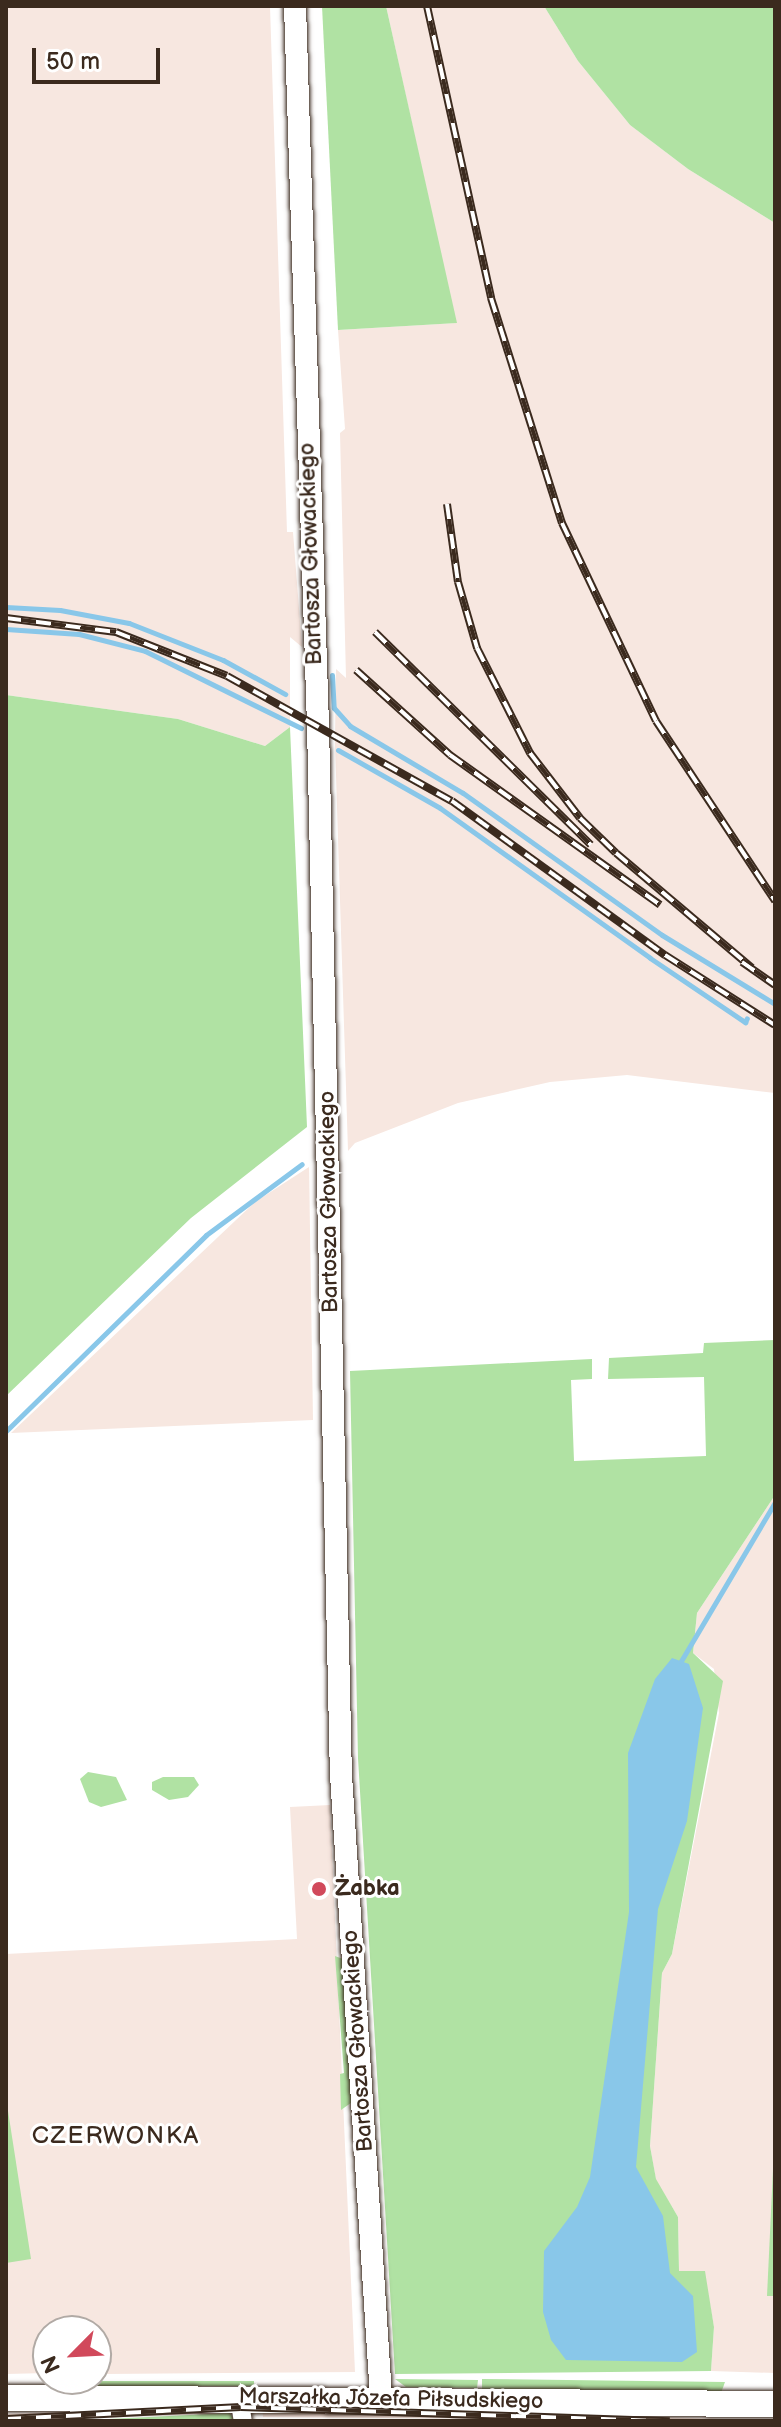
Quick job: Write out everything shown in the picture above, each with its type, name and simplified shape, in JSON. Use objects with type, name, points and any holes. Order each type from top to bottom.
[{"type":"main road","name":"Marszałka Józefa Piłsudskiego","points":[[6,2398],[241,2409],[381,2397],[775,2404]]},
{"type":"street","name":"Bartosza Głowackiego","points":[[295,6],[318,725],[341,1775],[381,2397]]},
{"type":"shaded area","points":[[6,6],[270,6],[287,532],[293,532],[302,647],[290,637],[290,727],[265,746],[178,719],[6,695]]},
{"type":"shaded area","points":[[386,6],[544,6],[578,61],[630,125],[688,169],[775,223],[775,1093],[627,1075],[550,1082],[458,1103],[355,1143],[348,1151],[335,743],[336,669],[346,678],[340,433],[345,429],[338,330],[456,323]]},
{"type":"shaded area","points":[[309,1167],[313,1420],[11,1433],[255,1202]]},
{"type":"shaded area","points":[[775,1495],[775,2373],[711,2371],[714,2327],[704,2271],[679,2272],[678,2217],[656,2180],[650,2146],[662,1973],[672,1954],[719,1713],[714,1669],[693,1653],[697,1613]]},
{"type":"shaded area","points":[[330,1805],[355,2372],[112,2374],[112,2315],[32,2315],[32,2373],[6,2374],[6,1954],[297,1939],[290,1807]]},
{"type":"shaded area","points":[[230,2404],[230,2413],[6,2421],[6,2414]]},
{"type":"shaded area","points":[[262,2405],[603,2415],[775,2421],[263,2417]]},
{"type":"green space","points":[[322,6],[386,6],[457,323],[338,330]]},
{"type":"green space","points":[[544,6],[775,6],[775,223],[688,169],[630,125],[578,61]]},
{"type":"green space","points":[[6,695],[178,719],[265,746],[290,727],[307,1127],[191,1218],[6,1396]]},
{"type":"green space","points":[[775,1340],[775,1495],[697,1613],[693,1653],[723,1681],[672,1954],[662,1973],[650,2146],[656,2179],[678,2217],[679,2271],[705,2271],[714,2327],[711,2371],[395,2374],[358,1758],[350,1371],[592,1359],[592,1379],[571,1380],[574,1461],[706,1456],[704,1377],[608,1379],[609,1358],[703,1353],[704,1343]]},
{"type":"green space","points":[[88,1772],[116,1777],[127,1800],[101,1807],[89,1802],[80,1779]]},
{"type":"green space","points":[[163,1777],[194,1777],[199,1785],[188,1797],[169,1800],[152,1790],[152,1782]]},
{"type":"green space","points":[[335,1956],[343,1959],[355,2100],[341,2110],[340,2074],[344,2073]]},
{"type":"green space","points":[[6,2098],[31,2259],[6,2263]]},
{"type":"green space","points":[[775,2127],[775,2296],[767,2296]]},
{"type":"green space","points":[[395,2379],[478,2380],[477,2388],[406,2387]]},
{"type":"green space","points":[[482,2379],[725,2382],[721,2393],[482,2389]]},
{"type":"green space","points":[[112,2381],[254,2381],[254,2386],[112,2386]]},
{"type":"green space","points":[[230,2413],[235,2421],[68,2421]]},
{"type":"water","points":[[672,1658],[689,1664],[703,1708],[687,1821],[658,1909],[636,2167],[663,2216],[670,2273],[693,2296],[697,2352],[682,2362],[566,2360],[551,2340],[543,2312],[544,2251],[577,2207],[590,2177],[629,1912],[628,1753],[655,1679]]},
{"type":"waterway","points":[[6,607],[60,610],[129,623],[223,660],[285,694]]},
{"type":"waterway","points":[[6,629],[79,634],[145,651],[301,728]]},
{"type":"waterway","points":[[332,675],[334,708],[350,726],[463,793],[662,935],[775,1004]]},
{"type":"waterway","points":[[338,750],[440,808],[650,958],[745,1022],[747,1018]]},
{"type":"waterway","points":[[6,1431],[206,1235],[302,1164]]},
{"type":"waterway","points":[[681,1661],[775,1502]]},
{"type":"railway","points":[[427,6],[491,298],[562,523],[656,721],[775,901]]},
{"type":"railway","points":[[447,504],[458,582],[477,648],[530,753],[580,818],[616,853],[752,968]]},
{"type":"railway","points":[[6,618],[116,632],[227,676],[452,801],[665,955],[775,1025]]},
{"type":"railway","points":[[375,632],[591,845]]},
{"type":"railway","points":[[356,670],[450,755],[660,905]]},
{"type":"railway","points":[[742,962],[775,985]]},
{"type":"railway","points":[[6,2419],[241,2407],[670,2421]]},
{"type":"place","name":"Żabka","points":[[319,1889]]},
{"type":"district","name":"CZERWONKA","points":[[116,2136]]}]
